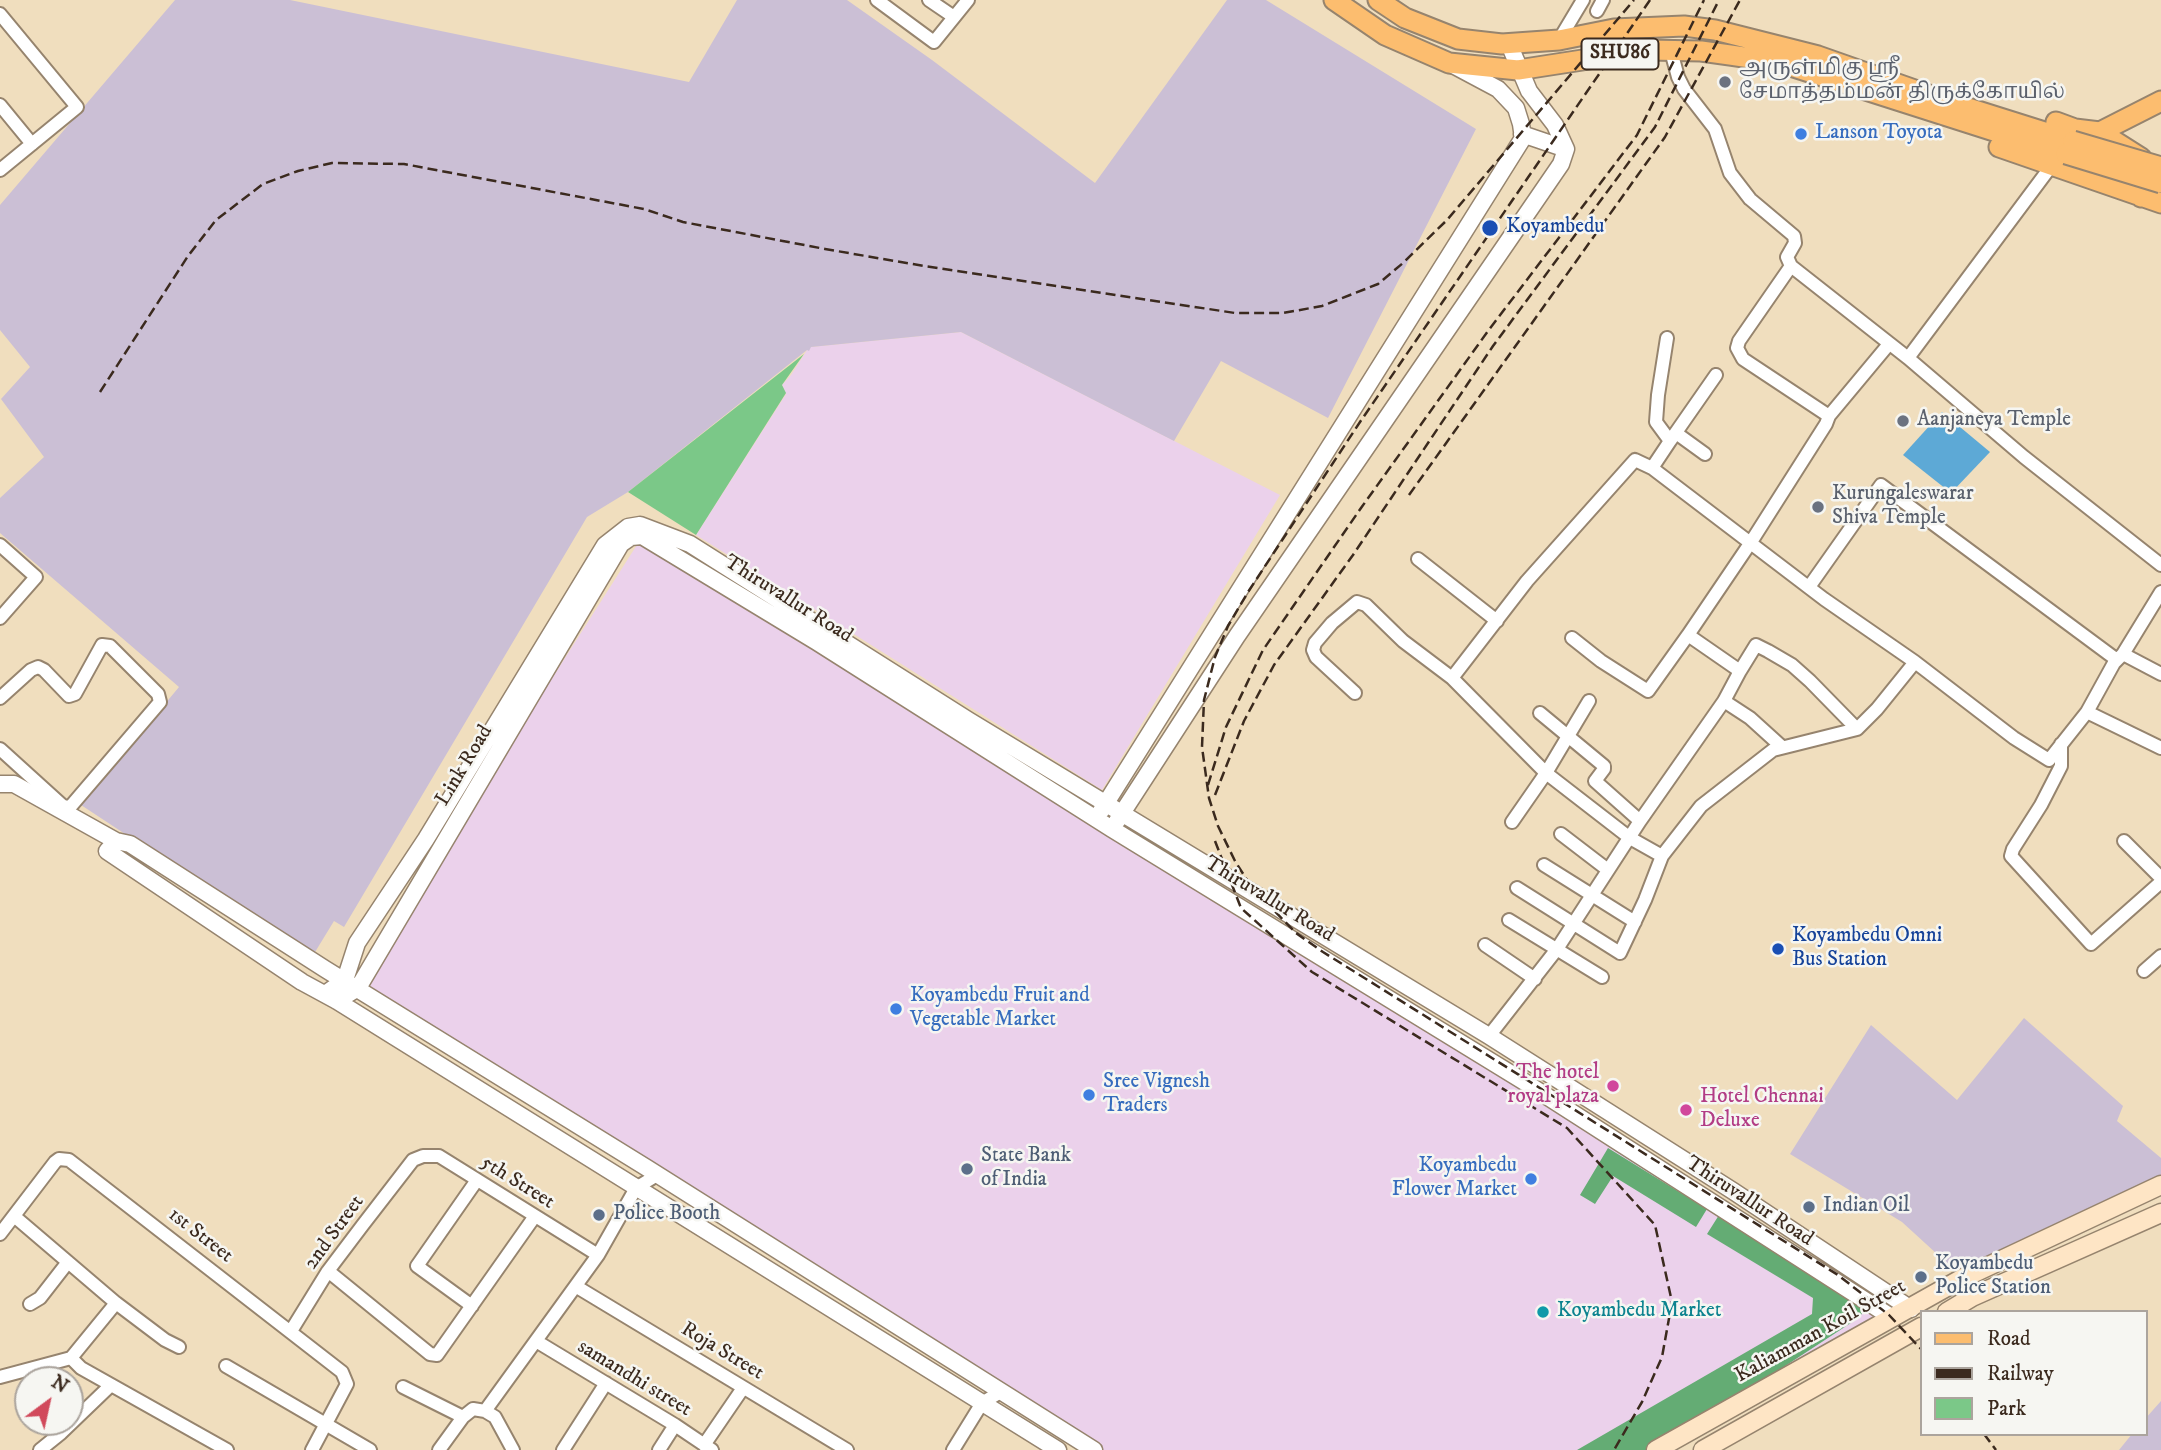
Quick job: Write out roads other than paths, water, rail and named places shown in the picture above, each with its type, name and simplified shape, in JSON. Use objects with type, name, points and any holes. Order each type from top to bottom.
[{"type":"main road","name":"SHU86","points":[[1334,0],[1385,35],[1449,63],[1518,70],[1647,50],[1701,51],[1778,62],[2161,167]]},
{"type":"main road","name":"SHU86","points":[[1378,0],[1405,18],[1458,39],[1509,44],[1559,40],[1614,29],[1684,26],[1715,30],[1818,56],[1933,105],[2161,183]]},
{"type":"main road","points":[[2141,197],[2146,173],[2141,158],[2100,132],[2076,129],[1938,90],[1933,105],[1937,125],[2141,197],[2161,203]]},
{"type":"main road","points":[[2100,132],[2161,101]]},
{"type":"main road","name":"Kaliamman Koil Street","points":[[1656,1450],[1961,1279],[2161,1185]]},
{"type":"main road","points":[[1950,1310],[1972,1297],[2161,1213]]},
{"type":"main road","name":"Kaliamman Koil Street","points":[[1703,1450],[1920,1328]]},
{"type":"street","points":[[877,0],[934,41],[968,0]]},
{"type":"street","points":[[929,0],[954,17]]},
{"type":"street","points":[[1559,40],[1583,0]]},
{"type":"street","points":[[0,14],[76,107],[0,169]]},
{"type":"street","points":[[1112,829],[1237,636],[1561,164],[1566,149],[1555,125],[1528,91],[1509,44]]},
{"type":"street","points":[[1671,51],[1684,89],[1715,129],[1730,173],[1750,200],[1794,236],[1795,243],[1787,257],[1791,266],[1908,358],[2024,457],[2161,565]]},
{"type":"street","points":[[1096,819],[1523,138],[1516,108],[1498,89],[1449,63]]},
{"type":"street","points":[[1528,91],[1549,64]]},
{"type":"street","points":[[0,105],[32,144]]},
{"type":"street","points":[[1522,134],[1566,149]]},
{"type":"street","points":[[1908,358],[2052,165]]},
{"type":"street","points":[[1791,266],[1739,341],[1737,348],[1743,359],[1829,416]]},
{"type":"street","points":[[1667,338],[1656,422],[1673,437],[1705,454]]},
{"type":"street","points":[[1572,638],[1601,661],[1648,691],[1751,542],[1829,416],[1889,344]]},
{"type":"street","points":[[1652,468],[1716,375]]},
{"type":"street","points":[[1452,678],[1527,581],[1635,460],[1652,468],[2014,738],[2049,760],[2087,712],[2161,592]]},
{"type":"street","points":[[1809,587],[1881,485],[2120,657],[2161,674]]},
{"type":"street","points":[[331,998],[352,984],[357,943],[426,839],[605,545],[628,527],[640,525],[690,544],[968,720],[1489,1037],[1733,1191],[1911,1309]]},
{"type":"street","name":"Thiruvallur Road","points":[[621,544],[636,535],[657,543],[1112,829],[1501,1067],[1891,1317]]},
{"type":"street","name":"Link Road","points":[[352,984],[621,544]]},
{"type":"street","points":[[0,545],[36,577],[2,612]]},
{"type":"street","points":[[1418,559],[1497,621]]},
{"type":"street","points":[[1355,693],[1316,657],[1313,650],[1315,643],[1332,623],[1357,602],[1366,605],[1403,641],[1452,678],[1546,773],[1630,838],[1662,856]]},
{"type":"street","points":[[1688,635],[1740,671]]},
{"type":"street","points":[[0,698],[31,670],[38,667],[69,696],[75,694],[102,645],[110,646],[158,694],[160,702],[71,806],[64,807],[14,784],[5,784],[4,753]]},
{"type":"street","points":[[1489,1037],[1557,948],[1640,821],[1724,701],[1755,645],[1792,665],[1857,729]]},
{"type":"street","points":[[1517,888],[1620,953],[1662,856],[1701,806],[1773,750],[1857,729],[1915,662]]},
{"type":"street","points":[[1512,822],[1546,773],[1589,701]]},
{"type":"street","points":[[1724,701],[1750,718],[1782,747]]},
{"type":"street","points":[[2087,712],[2161,748]]},
{"type":"street","points":[[1540,713],[1604,766],[1595,781],[1640,821]]},
{"type":"street","points":[[2061,744],[2061,766],[2041,805],[2012,849],[2011,856],[2091,944],[2161,880],[2124,841]]},
{"type":"street","points":[[4,753],[42,795],[116,841],[130,844],[1088,1446]]},
{"type":"street","points":[[1561,834],[1608,870]]},
{"type":"street","points":[[116,841],[107,851],[165,892],[1058,1450]]},
{"type":"street","points":[[1544,865],[1635,922]]},
{"type":"street","points":[[1509,920],[1602,977]]},
{"type":"street","points":[[1485,945],[1535,979]]},
{"type":"street","points":[[2144,971],[2160,960]]},
{"type":"street","name":"5th Street","points":[[413,1160],[423,1156],[439,1156],[598,1255]]},
{"type":"street","name":"1st Street","points":[[0,1234],[55,1162],[59,1159],[69,1160],[342,1372],[347,1381],[324,1425]]},
{"type":"street","name":"2nd Street","points":[[291,1331],[328,1271],[413,1160]]},
{"type":"street","points":[[485,1411],[577,1287],[636,1188],[657,1175]]},
{"type":"street","points":[[472,1306],[417,1266],[477,1180]]},
{"type":"street","points":[[14,1216],[116,1303],[165,1340],[179,1347]]},
{"type":"street","points":[[328,1271],[430,1354],[437,1355],[534,1216]]},
{"type":"street","points":[[30,1304],[40,1298],[68,1262]]},
{"type":"street","name":"Roja Street","points":[[577,1287],[847,1450]]},
{"type":"street","points":[[0,1377],[71,1357],[116,1303]]},
{"type":"street","name":"samandhi street","points":[[536,1341],[708,1447]]},
{"type":"street","points":[[71,1357],[81,1368],[228,1450]]},
{"type":"street","points":[[226,1366],[370,1450]]},
{"type":"street","points":[[563,1450],[606,1383]]},
{"type":"street","points":[[40,1450],[111,1385]]},
{"type":"street","points":[[403,1387],[464,1417]]},
{"type":"street","points":[[708,1447],[743,1388]]},
{"type":"street","points":[[953,1450],[982,1403],[1002,1391]]},
{"type":"street","points":[[439,1450],[473,1409],[485,1411],[495,1417],[513,1450]]},
{"type":"street","points":[[312,1450],[324,1425]]},
{"type":"street","points":[[659,1450],[675,1425]]},
{"type":"street","points":[[1065,1450],[1088,1446]]},
{"type":"water","points":[[1942,412],[1990,452],[1951,493],[1903,455]]},
{"type":"railway","points":[[100,392],[188,256],[216,220],[263,184],[298,171],[332,163],[404,164],[644,209],[683,222],[825,249],[1235,313],[1283,313],[1322,306],[1378,284],[1447,220],[1634,0]]},
{"type":"railway","points":[[1650,0],[1360,422],[1228,626],[1215,657],[1204,700],[1202,747],[1209,798],[1218,826],[1252,888],[1296,933],[1838,1275],[1889,1315],[1920,1348]]},
{"type":"railway","points":[[1208,785],[1226,727],[1263,650],[1488,331],[1637,135],[1704,0]]},
{"type":"railway","points":[[1215,795],[1244,721],[1274,665],[1353,555],[1493,346],[1655,127],[1719,0]]},
{"type":"railway","points":[[1409,495],[1665,137],[1740,0]]},
{"type":"railway","points":[[1215,841],[1241,908],[1312,972],[1567,1128],[1655,1225],[1672,1302],[1662,1357],[1642,1402],[1614,1450]]},
{"type":"railway","points":[[1986,1436],[1996,1450]]},
{"type":"place","name":"அருள்மிகு ஸ்ரீ சேமாத்தம்மன் திருக்கோயில்","points":[[1725,82]]},
{"type":"place","name":"Lanson Toyota","points":[[1801,134]]},
{"type":"place","name":"Koyambedu","points":[[1490,228]]},
{"type":"place","name":"Aanjaneya Temple","points":[[1903,421]]},
{"type":"place","name":"Kurungaleswarar Shiva Temple","points":[[1818,507]]},
{"type":"place","name":"Koyambedu Omni Bus Station","points":[[1778,949]]},
{"type":"place","name":"Koyambedu Fruit and Vegetable Market","points":[[896,1009]]},
{"type":"place","name":"The hotel royal plaza","points":[[1613,1086]]},
{"type":"place","name":"Sree Vignesh Traders","points":[[1089,1095]]},
{"type":"place","name":"Hotel Chennai Deluxe","points":[[1686,1110]]},
{"type":"place","name":"State Bank of India","points":[[967,1169]]},
{"type":"place","name":"Koyambedu Flower Market","points":[[1531,1179]]},
{"type":"place","name":"Indian Oil","points":[[1809,1207]]},
{"type":"place","name":"Police Booth","points":[[599,1215]]},
{"type":"place","name":"Koyambedu Police Station","points":[[1921,1277]]},
{"type":"place","name":"Koyambedu Market","points":[[1543,1312]]}]
